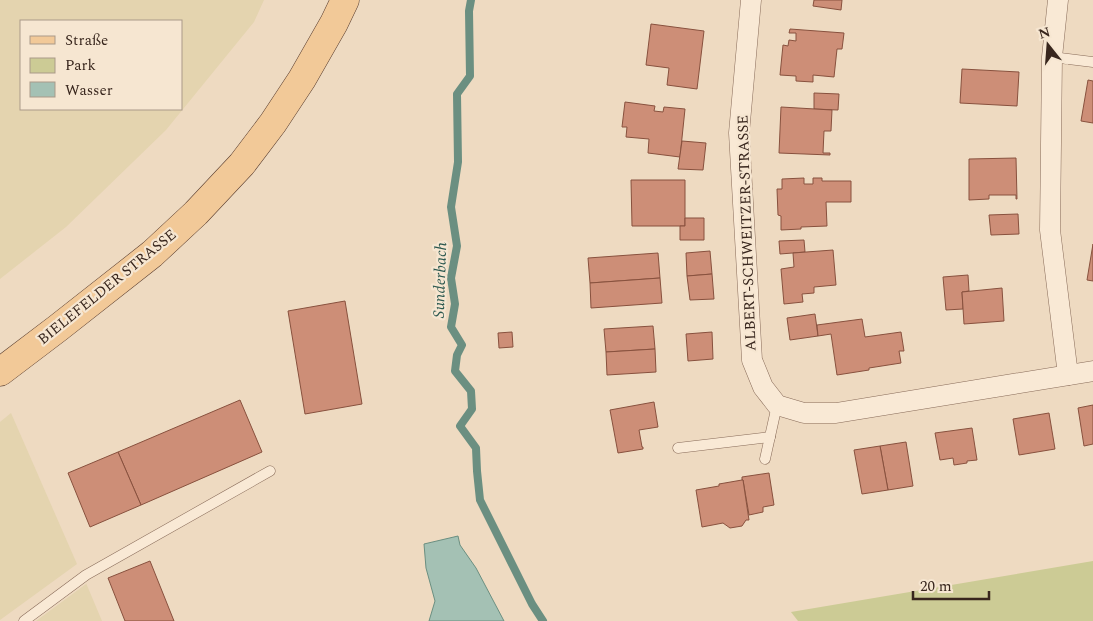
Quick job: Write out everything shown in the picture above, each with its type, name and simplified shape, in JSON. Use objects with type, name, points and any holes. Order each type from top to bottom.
[{"type":"main road","name":"BIELEFELDER STRASSE","points":[[0,372],[152,254],[196,213],[242,164],[273,123],[302,79],[334,24],[345,0]]},
{"type":"street","name":"ALBERT-SCHWEITZER-STRASSE","points":[[751,0],[739,133],[752,360],[763,387],[776,405]]},
{"type":"street","points":[[1058,0],[1052,57],[1050,230],[1068,375]]},
{"type":"street","points":[[776,405],[804,413],[836,412],[1093,371]]},
{"type":"lane","points":[[1052,57],[1093,62]]},
{"type":"lane","points":[[765,459],[776,405]]},
{"type":"lane","points":[[678,448],[770,437]]},
{"type":"lane","points":[[24,621],[86,575],[270,471]]},
{"type":"shaded area","points":[[0,0],[264,0],[254,22],[166,130],[66,227],[0,279]]},
{"type":"shaded area","points":[[11,413],[77,564],[0,620],[0,422]]},
{"type":"shaded area","points":[[86,584],[102,621],[36,621]]},
{"type":"green space","points":[[1093,561],[1093,621],[798,621],[791,612]]},
{"type":"water","points":[[458,536],[460,545],[476,568],[504,621],[429,621],[435,601],[426,568],[424,544]]},
{"type":"building","points":[[814,0],[842,0],[841,10],[813,6]]},
{"type":"building","points":[[651,24],[704,31],[697,89],[667,85],[669,68],[646,65]]},
{"type":"building","points":[[790,29],[844,33],[842,49],[837,49],[834,77],[813,75],[813,82],[796,81],[796,76],[780,75],[783,45],[788,46],[789,40],[796,41],[796,33],[789,33]]},
{"type":"building","points":[[962,69],[1019,72],[1017,106],[960,103]]},
{"type":"building","points":[[1088,80],[1093,81],[1093,123],[1081,121]]},
{"type":"building","points":[[814,93],[839,94],[838,110],[814,109]]},
{"type":"building","points":[[625,102],[655,106],[654,111],[663,112],[664,107],[685,109],[680,157],[648,153],[649,139],[626,137],[627,127],[622,127]]},
{"type":"building","points":[[781,107],[832,110],[831,131],[824,131],[823,153],[830,153],[830,155],[779,153]]},
{"type":"building","points":[[682,141],[706,143],[703,170],[678,169]]},
{"type":"building","points":[[1016,158],[1017,199],[1016,195],[989,195],[989,199],[969,200],[969,159]]},
{"type":"building","points":[[804,178],[804,184],[813,184],[813,178],[822,178],[822,181],[851,181],[851,202],[826,202],[827,226],[781,230],[781,216],[778,215],[777,189],[782,189],[782,179]]},
{"type":"building","points":[[631,180],[685,180],[685,226],[632,226]]},
{"type":"building","points":[[1018,214],[1019,234],[991,235],[989,215]]},
{"type":"building","points":[[685,218],[704,218],[704,240],[680,240],[680,226],[685,226]]},
{"type":"building","points":[[804,240],[805,252],[780,254],[779,241]]},
{"type":"building","points":[[1093,244],[1093,281],[1087,280]]},
{"type":"building","points":[[833,250],[836,285],[814,287],[814,293],[802,294],[803,302],[784,304],[781,269],[794,267],[793,253]]},
{"type":"building","points":[[710,251],[712,274],[687,276],[686,253]]},
{"type":"building","points":[[658,253],[660,278],[590,283],[588,258]]},
{"type":"building","points":[[712,274],[714,299],[690,300],[687,276]]},
{"type":"building","points":[[968,275],[969,291],[962,292],[963,309],[946,310],[943,277]]},
{"type":"building","points":[[660,278],[662,303],[591,308],[590,283]]},
{"type":"building","points":[[1002,288],[1004,321],[964,324],[962,292]]},
{"type":"building","points":[[345,301],[362,404],[305,414],[288,311]]},
{"type":"building","points":[[815,314],[818,336],[790,340],[787,318]]},
{"type":"building","points":[[862,319],[865,337],[901,332],[904,351],[899,351],[901,363],[837,375],[831,334],[818,336],[817,325]]},
{"type":"building","points":[[653,326],[655,349],[606,352],[604,329]]},
{"type":"building","points":[[512,332],[513,347],[499,348],[498,333]]},
{"type":"building","points":[[712,332],[713,359],[688,361],[686,334]]},
{"type":"building","points":[[655,349],[656,372],[607,375],[606,352]]},
{"type":"building","points":[[240,400],[262,452],[141,505],[118,452]]},
{"type":"building","points":[[654,402],[658,427],[639,430],[643,449],[618,453],[610,410]]},
{"type":"building","points":[[1093,405],[1093,444],[1084,446],[1078,408]]},
{"type":"building","points":[[1049,413],[1055,449],[1019,455],[1013,419]]},
{"type":"building","points":[[972,428],[977,460],[954,465],[953,458],[940,460],[935,433]]},
{"type":"building","points":[[906,442],[913,486],[888,490],[880,446]]},
{"type":"building","points":[[880,446],[888,490],[862,494],[854,450]]},
{"type":"building","points":[[118,452],[141,505],[90,527],[68,473]]},
{"type":"building","points":[[769,473],[774,505],[763,507],[763,512],[749,515],[742,477]]},
{"type":"building","points":[[743,480],[749,520],[746,520],[742,526],[730,528],[723,523],[702,527],[696,490]]},
{"type":"building","points":[[150,561],[174,621],[125,621],[108,578]]},
{"type":"waterway","name":"Sunderbach","points":[[471,0],[469,11],[470,76],[457,94],[458,162],[451,207],[457,246],[451,278],[455,304],[451,327],[462,345],[457,355],[455,371],[471,391],[472,409],[460,426],[476,448],[480,500],[532,604],[543,621]]}]
